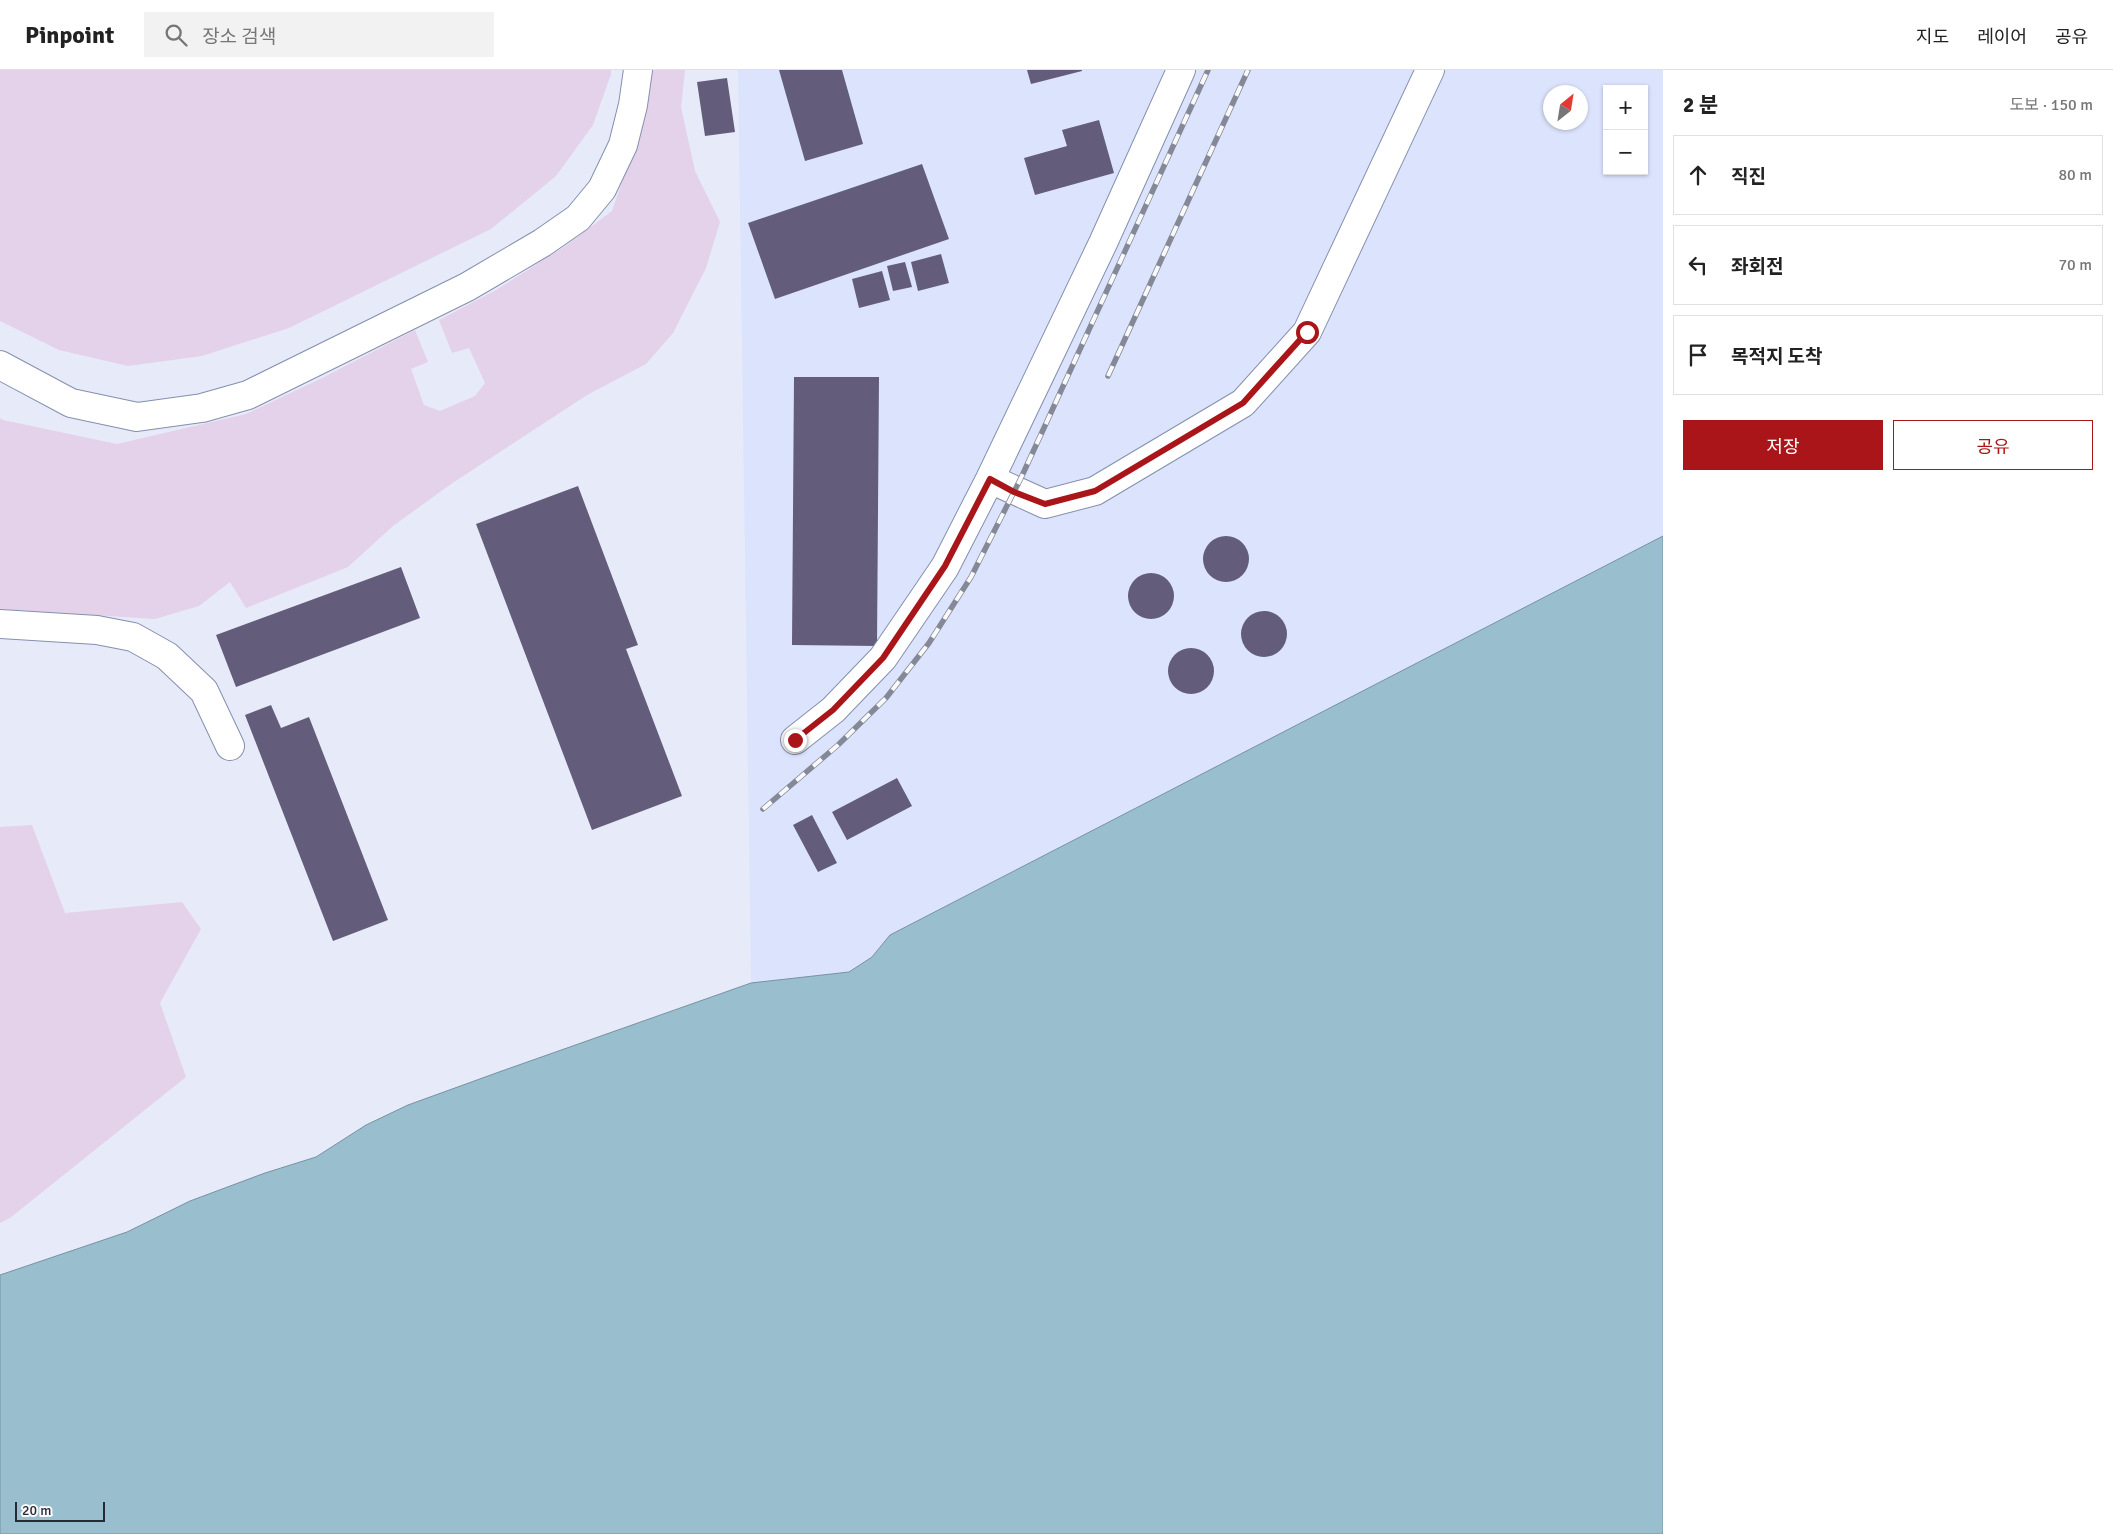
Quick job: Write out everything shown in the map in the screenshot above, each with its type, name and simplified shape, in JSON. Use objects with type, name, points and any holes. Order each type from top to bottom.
[{"type":"street","points":[[0,365],[71,403],[137,417],[202,408],[248,395],[467,287],[542,243],[578,218],[602,188],[622,145],[633,105],[638,70]]},
{"type":"street","points":[[795,740],[833,710],[883,658],[945,566],[990,479],[1103,243],[1181,70]]},
{"type":"street","points":[[990,479],[1014,492],[1045,504],[1095,491],[1243,403],[1307,332],[1430,70]]},
{"type":"street","points":[[0,624],[97,630],[133,637],[167,656],[204,691],[230,746]]},
{"type":"shaded area","points":[[0,70],[611,70],[611,74],[593,125],[556,176],[491,229],[289,328],[202,356],[128,366],[59,350],[0,321]]},
{"type":"shaded area","points":[[649,70],[685,70],[681,107],[695,171],[720,222],[706,268],[673,333],[646,364],[587,395],[451,484],[393,526],[348,567],[246,608],[230,582],[199,606],[155,619],[0,609],[0,418],[117,444],[246,414],[322,378],[415,330],[428,362],[411,369],[424,405],[440,411],[475,396],[485,383],[469,348],[452,353],[439,320],[496,290],[564,247],[612,211],[631,155]]},
{"type":"shaded area","points":[[738,70],[1663,70],[1663,536],[890,935],[872,957],[849,972],[751,983]]},
{"type":"shaded area","points":[[1663,536],[1663,1534],[0,1534],[0,1275],[127,1232],[190,1201],[265,1173],[316,1157],[366,1125],[408,1105],[499,1072],[751,983],[849,972],[872,957],[890,935]]},
{"type":"shaded area","points":[[32,825],[65,913],[182,902],[201,929],[160,1003],[186,1077],[10,1218],[0,1223],[0,827]]},
{"type":"building","points":[[779,70],[842,70],[863,144],[805,161]]},
{"type":"building","points":[[1027,70],[1082,70],[1082,71],[1031,84]]},
{"type":"building","points":[[727,78],[735,132],[705,136],[697,82]]},
{"type":"building","points":[[1099,120],[1114,173],[1035,195],[1024,158],[1067,146],[1062,130]]},
{"type":"building","points":[[922,164],[949,239],[775,299],[748,223]]},
{"type":"building","points":[[941,254],[949,283],[918,291],[911,262]]},
{"type":"building","points":[[905,262],[912,287],[893,291],[887,266]]},
{"type":"building","points":[[882,271],[890,300],[859,308],[852,279]]},
{"type":"building","points":[[794,377],[879,377],[877,646],[792,645]]},
{"type":"building","points":[[578,486],[638,645],[626,649],[682,796],[592,830],[476,524]]},
{"type":"building","points":[[1226,536],[1239,540],[1245,546],[1249,559],[1245,572],[1239,578],[1226,582],[1213,578],[1207,572],[1203,559],[1207,546],[1213,540]]},
{"type":"building","points":[[401,567],[420,618],[236,687],[216,635]]},
{"type":"building","points":[[1151,573],[1164,577],[1170,583],[1174,596],[1170,609],[1164,615],[1151,619],[1138,615],[1132,609],[1128,596],[1132,583],[1138,577]]},
{"type":"building","points":[[1264,611],[1277,615],[1283,621],[1287,634],[1283,647],[1277,653],[1264,657],[1251,653],[1245,647],[1241,634],[1245,621],[1251,615]]},
{"type":"building","points":[[1191,648],[1204,652],[1210,658],[1214,671],[1210,684],[1204,690],[1191,694],[1178,690],[1172,684],[1168,671],[1172,658],[1178,652]]},
{"type":"building","points":[[271,705],[281,728],[309,717],[388,920],[333,941],[245,715]]},
{"type":"building","points":[[897,778],[912,806],[847,840],[832,812]]},
{"type":"building","points":[[812,815],[837,863],[818,872],[793,825]]},
{"type":"railway","points":[[763,809],[838,745],[886,698],[929,643],[971,577],[1021,478],[1208,70]]},
{"type":"railway","points":[[1108,376],[1248,70]]},
{"type":"route","points":[[795,740],[833,710],[883,658],[945,566],[990,479],[1014,492],[1045,504],[1095,491],[1243,403],[1307,332]]}]
